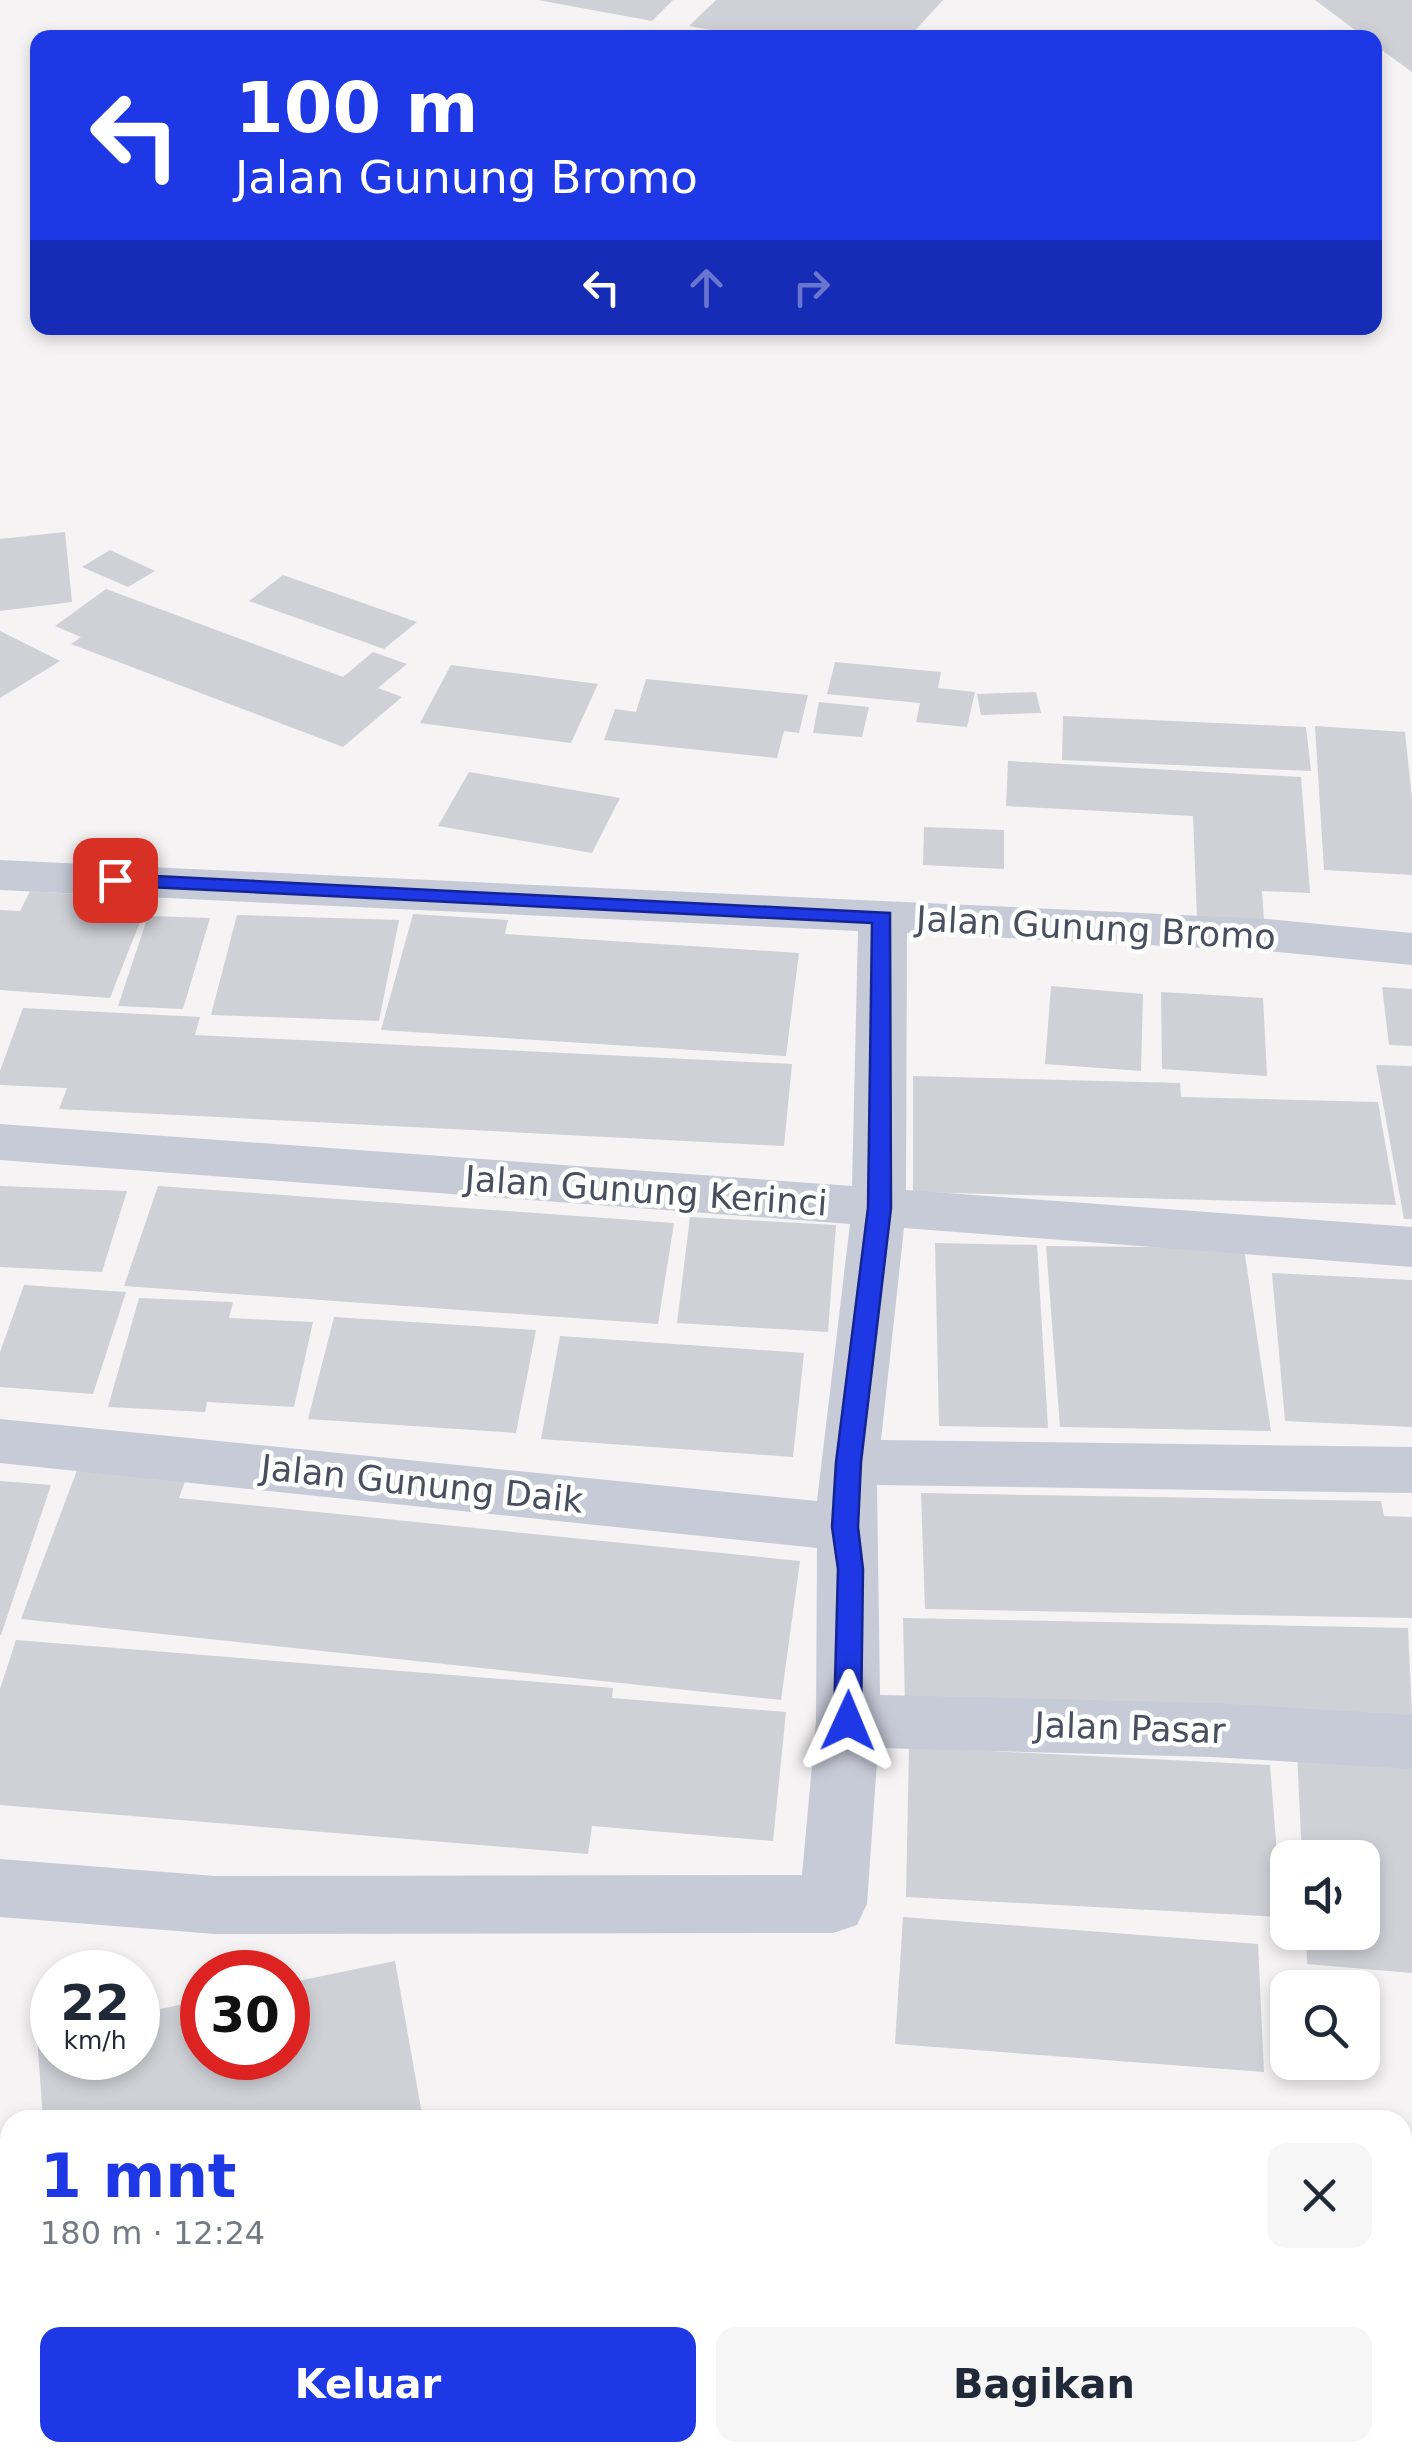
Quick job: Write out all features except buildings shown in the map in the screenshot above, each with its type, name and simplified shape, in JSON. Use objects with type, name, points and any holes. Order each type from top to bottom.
[{"type":"street","name":"Jalan Gunung Bromo","points":[[0,875],[1268,935],[1412,949]]},
{"type":"street","points":[[0,1888],[215,1906],[833,1904],[848,1721],[850,1569],[845,1527],[849,1462],[879,1208],[883,917]]},
{"type":"street","name":"Jalan Gunung Kerinci","points":[[0,1142],[1412,1247]]},
{"type":"street","name":"Jalan Gunung Daik","points":[[0,1441],[845,1527]]},
{"type":"street","points":[[849,1462],[1412,1470]]},
{"type":"street","name":"Jalan Pasar","points":[[848,1721],[1212,1730],[1412,1742]]},
{"type":"route","points":[[115,880],[883,917],[879,1208],[845,1527],[850,1569],[848,1721]]}]
